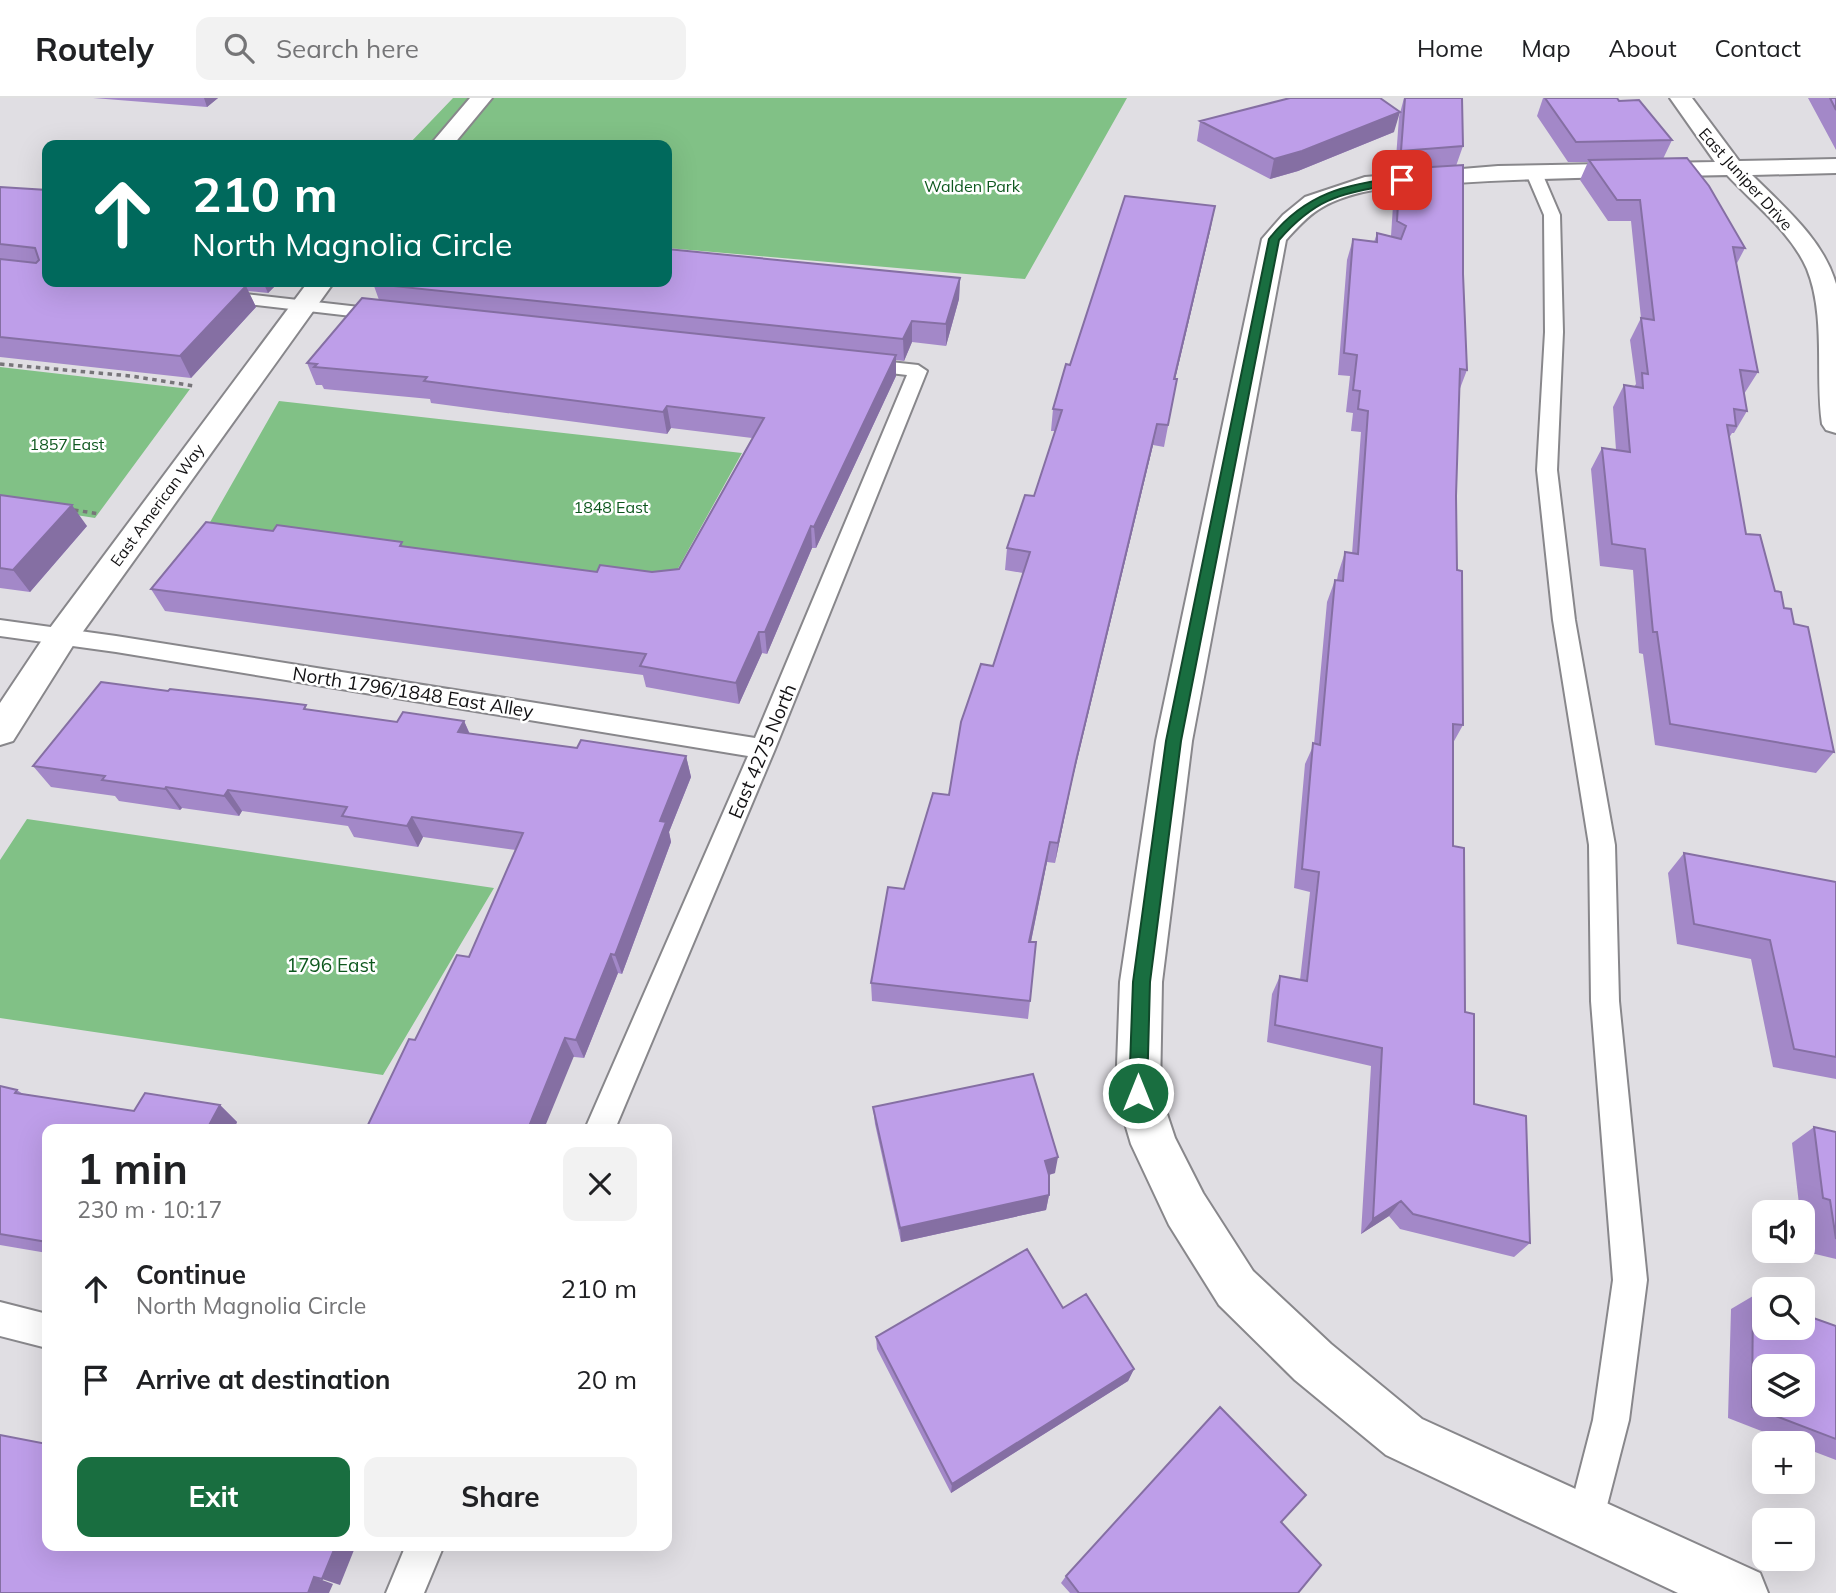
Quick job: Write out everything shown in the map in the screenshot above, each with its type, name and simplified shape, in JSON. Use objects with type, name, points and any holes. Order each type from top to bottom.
[{"type":"street","points":[[445,140],[481,98]]},
{"type":"street","name":"East Juniper Drive","points":[[1681,98],[1696,124],[1732,167],[1790,227],[1820,271],[1832,318],[1836,424]]},
{"type":"street","points":[[1740,1593],[1405,1437],[1313,1362],[1236,1288],[1186,1209],[1154,1144],[1138,1093],[1142,982],[1174,741],[1274,239],[1313,202],[1365,184],[1498,173],[1836,166]]},
{"type":"street","name":"East American Way","points":[[0,732],[62,635],[317,287]]},
{"type":"lane","points":[[1534,173],[1552,215],[1554,332],[1547,470],[1564,620],[1602,845],[1605,1002],[1630,1280],[1611,1420],[1585,1521]]},
{"type":"lane","points":[[198,294],[399,317]]},
{"type":"lane","name":"East 4275 North","points":[[602,1124],[763,749],[918,371],[843,363]]},
{"type":"lane","name":"North 1796/1848 East Alley","points":[[0,628],[62,635],[763,749]]},
{"type":"lane","points":[[0,1319],[42,1330]]},
{"type":"lane","points":[[405,1593],[422,1551]]},
{"type":"path","points":[[0,364],[131,376],[201,387]]},
{"type":"path","points":[[64,509],[103,514]]},
{"type":"green space","name":"Walden Park","points":[[453,98],[1127,98],[1025,279],[672,248],[672,140],[413,140]]},
{"type":"green space","name":"1857 East","points":[[0,367],[190,389],[95,518],[0,503]]},
{"type":"green space","name":"1848 East","points":[[279,401],[742,453],[670,583],[209,524]]},
{"type":"green space","name":"1796 East","points":[[27,819],[494,888],[383,1075],[0,1018],[0,860]]},
{"type":"building","points":[[1290,98],[1380,98],[1400,112],[1302,151],[1274,159],[1200,121]]},
{"type":"building","points":[[1405,98],[1462,98],[1463,146],[1401,151]]},
{"type":"building","points":[[1545,98],[1639,100],[1672,140],[1576,142]]},
{"type":"building","points":[[1830,98],[1836,98],[1836,110]]},
{"type":"building","points":[[1687,158],[1709,186],[1745,248],[1733,247],[1758,372],[1740,370],[1747,411],[1734,409],[1736,426],[1727,425],[1746,534],[1760,535],[1775,591],[1781,592],[1784,608],[1791,609],[1794,624],[1808,627],[1834,752],[1670,724],[1657,632],[1653,632],[1645,549],[1612,544],[1602,448],[1630,452],[1624,385],[1643,388],[1642,373],[1648,374],[1641,318],[1654,320],[1640,200],[1617,200],[1589,160]]},
{"type":"building","points":[[1463,165],[1463,274],[1467,370],[1460,369],[1456,496],[1457,570],[1462,571],[1463,725],[1453,724],[1453,846],[1464,848],[1465,1012],[1474,1014],[1474,1104],[1526,1116],[1530,1243],[1413,1214],[1401,1201],[1373,1219],[1382,1048],[1275,1025],[1280,976],[1307,981],[1319,872],[1302,869],[1313,743],[1320,745],[1335,580],[1343,581],[1345,552],[1358,554],[1368,411],[1358,409],[1360,391],[1353,390],[1357,355],[1344,353],[1353,239],[1377,242],[1377,233],[1401,239],[1406,226],[1397,221],[1400,169]]},
{"type":"building","points":[[0,187],[42,190],[42,287],[245,287],[180,356],[0,337],[0,259],[36,263],[39,260],[35,248],[0,244]]},
{"type":"building","points":[[1125,196],[1215,206],[1174,379],[1177,379],[1168,425],[1157,424],[1058,843],[1050,842],[1029,942],[1036,942],[1030,1001],[871,983],[888,887],[904,889],[933,793],[949,795],[961,722],[981,664],[993,666],[1030,552],[1007,548],[1025,495],[1034,496],[1062,410],[1053,409],[1066,364],[1070,365]]},
{"type":"building","points":[[672,249],[960,278],[946,324],[912,321],[903,339],[403,287],[672,287]]},
{"type":"building","points":[[362,298],[896,355],[814,527],[811,526],[765,632],[759,632],[736,683],[640,666],[646,654],[151,589],[206,522],[273,531],[277,525],[402,542],[400,546],[597,572],[600,565],[652,572],[679,569],[764,418],[667,406],[663,412],[424,381],[427,377],[314,367],[317,364],[307,363]]},
{"type":"building","points":[[0,495],[72,505],[13,570],[0,568]]},
{"type":"building","points":[[101,682],[306,705],[304,709],[397,722],[403,712],[464,721],[458,732],[577,748],[581,740],[686,756],[660,821],[666,822],[615,955],[611,954],[576,1040],[565,1038],[530,1124],[368,1124],[409,1039],[415,1040],[457,955],[469,957],[523,833],[412,817],[407,826],[342,816],[347,807],[228,790],[224,796],[166,787],[165,789],[102,780],[105,776],[33,766]]},
{"type":"building","points":[[1684,853],[1836,882],[1836,1057],[1794,1049],[1770,940],[1694,924]]},
{"type":"building","points":[[1033,1074],[1058,1157],[1045,1161],[1049,1175],[1049,1195],[900,1228],[873,1107]]},
{"type":"building","points":[[0,1086],[17,1090],[15,1093],[134,1111],[145,1093],[220,1105],[210,1124],[42,1124],[42,1241],[0,1234]]},
{"type":"building","points":[[1814,1127],[1836,1132],[1836,1239],[1830,1200],[1823,1198]]},
{"type":"building","points":[[1027,1249],[1063,1308],[1086,1294],[1134,1369],[952,1484],[876,1337]]},
{"type":"building","points":[[1815,1319],[1836,1326],[1836,1439],[1778,1417],[1815,1417],[1815,1354],[1752,1354],[1753,1340],[1815,1340]]},
{"type":"building","points":[[1220,1407],[1306,1495],[1281,1522],[1321,1565],[1298,1593],[1079,1593],[1066,1576]]},
{"type":"building","points":[[0,1435],[42,1443],[42,1551],[334,1551],[322,1579],[314,1577],[308,1593],[0,1593]]},
{"type":"route","points":[[1138,1093],[1138,1034],[1142,982],[1174,741],[1274,239],[1313,202],[1365,184],[1402,180]]}]
